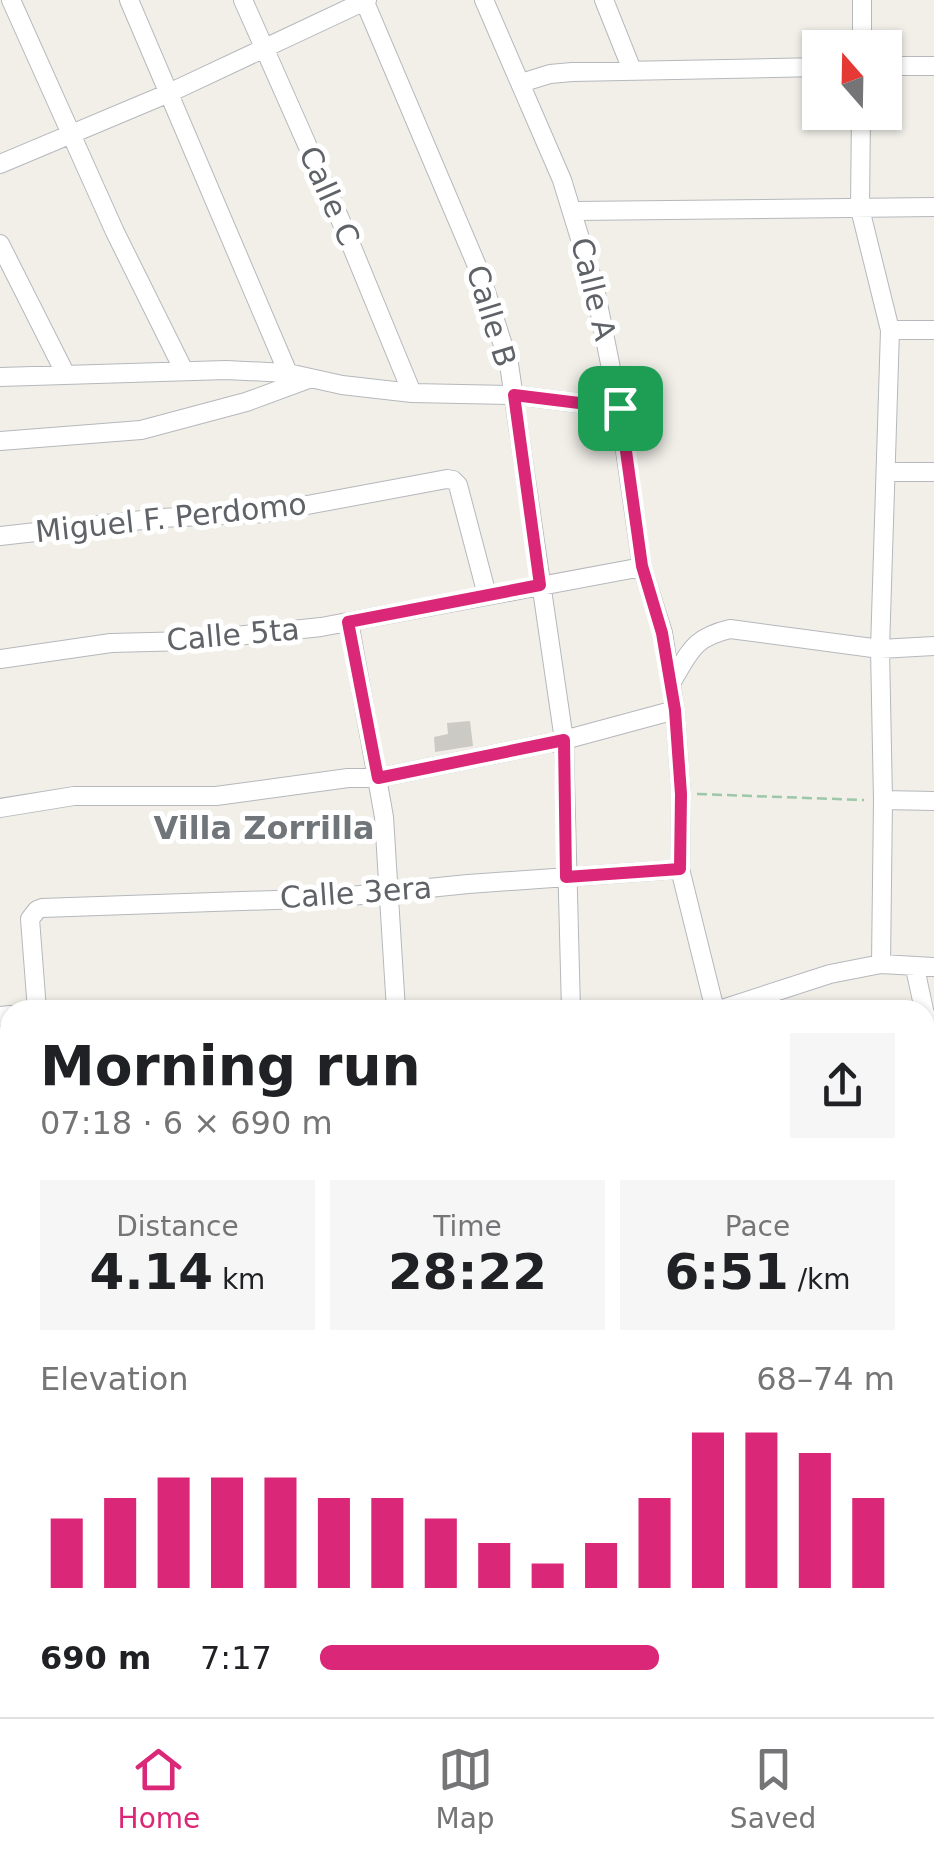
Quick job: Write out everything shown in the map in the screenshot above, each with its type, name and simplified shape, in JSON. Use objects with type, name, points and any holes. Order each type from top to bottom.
[{"type":"street","points":[[11,0],[115,232],[184,370]]},
{"type":"street","points":[[128,0],[288,373]]},
{"type":"street","name":"Calle C","points":[[243,0],[412,393]]},
{"type":"street","points":[[0,164],[169,93],[365,0]]},
{"type":"street","name":"Calle B","points":[[365,0],[480,274],[508,364],[564,740],[570,1000]]},
{"type":"street","name":"Calle A","points":[[484,0],[574,211],[594,284],[620,408],[642,566],[662,633],[675,710],[681,794],[680,869],[714,1000]]},
{"type":"street","points":[[604,0],[632,70]]},
{"type":"street","points":[[862,0],[862,30]]},
{"type":"street","points":[[902,66],[934,66]]},
{"type":"street","points":[[522,83],[550,74],[802,67]]},
{"type":"street","points":[[861,130],[860,209],[890,330],[880,649],[881,964]]},
{"type":"street","points":[[574,211],[934,207]]},
{"type":"street","points":[[0,244],[66,375]]},
{"type":"street","points":[[890,330],[934,330]]},
{"type":"street","points":[[0,377],[184,370],[288,373],[342,385],[412,393],[514,395],[620,408]]},
{"type":"street","points":[[0,441],[140,430],[246,402],[312,378]]},
{"type":"street","points":[[886,472],[934,472]]},
{"type":"street","name":"Miguel F. Perdomo","points":[[0,536],[160,518],[264,513],[447,478],[458,485],[487,595]]},
{"type":"street","name":"Calle 5ta","points":[[0,658],[111,643],[189,641],[321,627],[642,566]]},
{"type":"street","points":[[348,622],[384,817],[395,1000]]},
{"type":"street","points":[[670,682],[696,642],[730,629],[880,649],[934,646]]},
{"type":"street","points":[[0,808],[74,796],[216,796],[348,778],[378,778],[564,740],[675,710]]},
{"type":"street","points":[[883,800],[934,801]]},
{"type":"street","name":"Calle 3era","points":[[36,1000],[30,920],[42,908],[332,898],[680,869]]},
{"type":"street","points":[[748,1000],[830,974],[881,964],[925,967],[925,1000]]},
{"type":"path","points":[[681,794],[883,800]]},
{"type":"building","points":[[470,721],[473,746],[435,752],[434,737],[448,734],[447,723]]},
{"type":"district","name":"Villa Zorrilla","points":[[264,828]]},
{"type":"route","points":[[514,395],[620,408],[642,566],[662,633],[675,710],[681,794],[680,869],[566,877],[564,740],[378,778],[348,622],[540,585],[514,395]]}]
